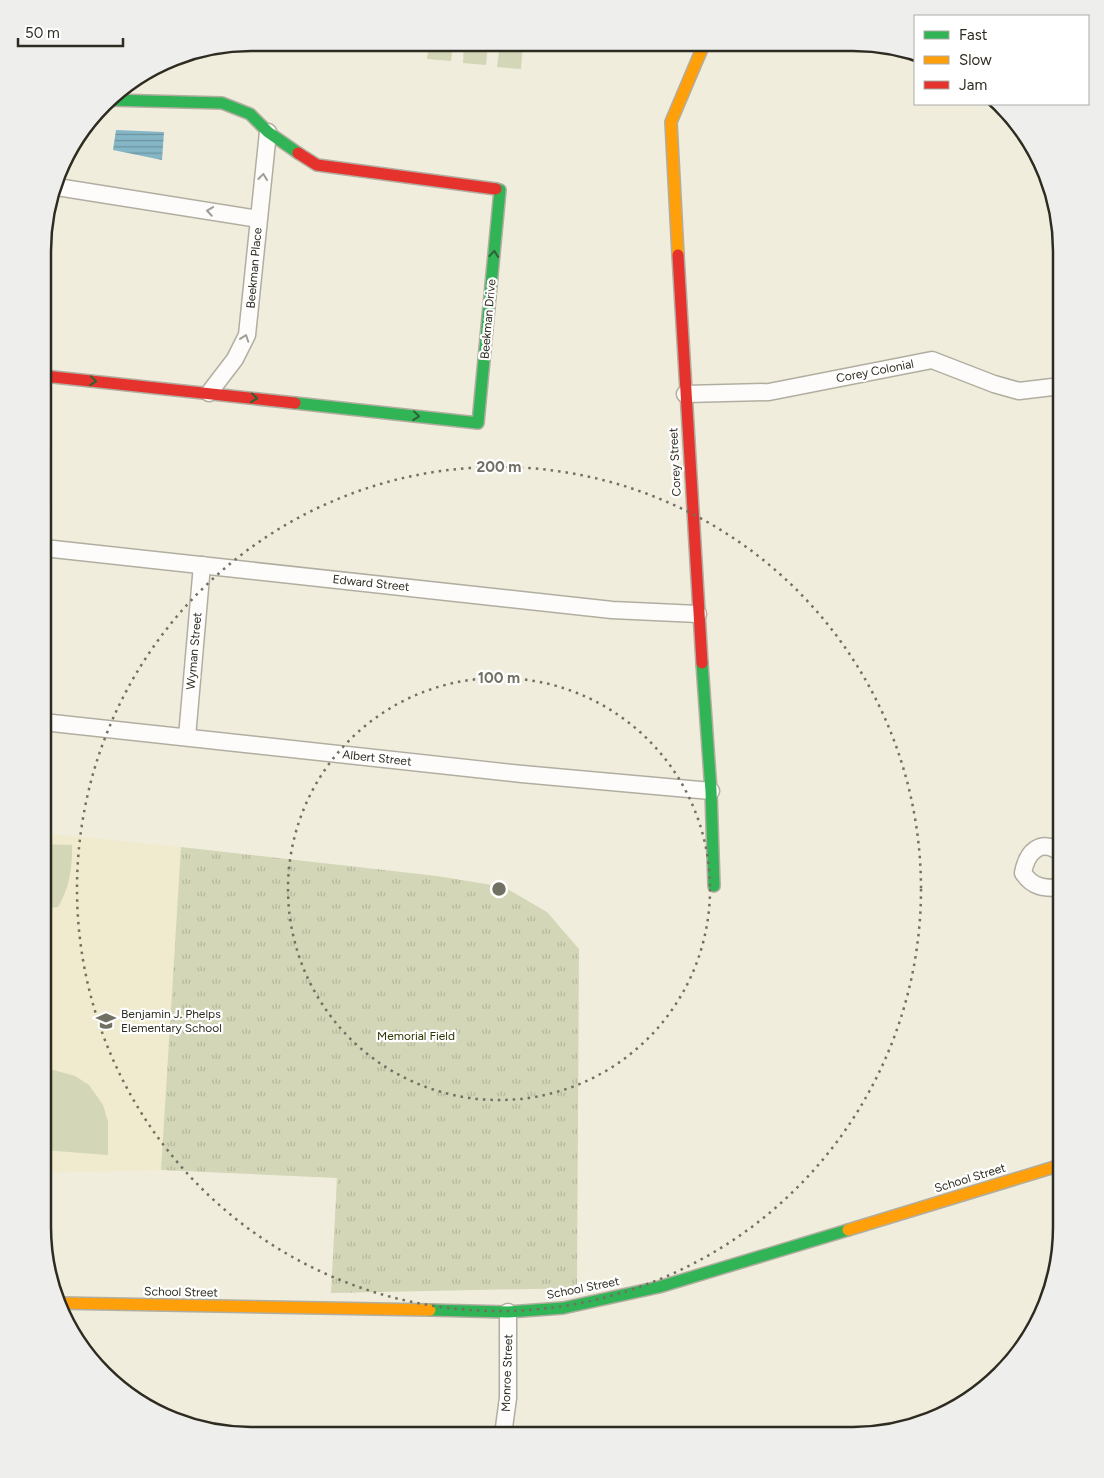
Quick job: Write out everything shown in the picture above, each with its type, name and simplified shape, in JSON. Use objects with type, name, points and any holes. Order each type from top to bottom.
[{"type":"street","name":"Corey Street","points":[[701,51],[671,122],[698,614],[711,791],[714,886]]},
{"type":"street","name":"Beekman Drive","points":[[51,377],[478,423],[500,190],[317,165],[308,161],[268,132],[250,114],[222,103],[120,100]]},
{"type":"street","name":"Beekman Place","points":[[209,393],[235,359],[247,335],[268,132]]},
{"type":"street","points":[[62,188],[258,219]]},
{"type":"street","name":"Corey Colonial","points":[[685,394],[769,392],[932,360],[994,384],[1018,391],[1053,387]]},
{"type":"street","name":"Edward Street","points":[[51,549],[612,610],[698,614]]},
{"type":"street","name":"Wyman Street","points":[[187,737],[202,565]]},
{"type":"street","name":"Albert Street","points":[[51,723],[522,774],[711,791]]},
{"type":"street","points":[[1053,848],[1040,847],[1030,854],[1023,873],[1029,882],[1041,888],[1053,888]]},
{"type":"street","name":"School Street","points":[[68,1306],[508,1312],[563,1308],[659,1286],[1053,1167]]},
{"type":"street","name":"Monroe Street","points":[[504,1427],[508,1398],[508,1312]]},
{"type":"shaded area","name":"Benjamin J. Phelps Elementary School","points":[[51,834],[181,847],[161,1170],[51,1173]]},
{"type":"green space","points":[[428,51],[452,51],[451,61],[427,59]]},
{"type":"green space","points":[[464,51],[487,51],[486,65],[463,63]]},
{"type":"green space","points":[[499,51],[522,51],[521,69],[497,67]]},
{"type":"green space","points":[[51,844],[72,845],[70,877],[58,907],[51,908]]},
{"type":"green space","name":"Memorial Field","points":[[181,847],[437,876],[504,887],[547,912],[579,949],[577,1288],[331,1293],[337,1178],[161,1170]]},
{"type":"green space","points":[[51,1069],[75,1076],[89,1085],[103,1105],[108,1122],[108,1155],[51,1151]]},
{"type":"water","points":[[116,130],[164,132],[162,160],[113,150]]},
{"type":"traffic: fast","points":[[120,100],[222,103],[250,114],[268,132],[298,153]]},
{"type":"traffic: fast","points":[[295,403],[478,423],[500,190],[496,189]]},
{"type":"traffic: fast","points":[[702,663],[711,791],[714,886]]},
{"type":"traffic: fast","points":[[430,1310],[508,1312],[563,1308],[659,1287],[848,1230]]},
{"type":"traffic: slow","points":[[678,255],[671,122],[701,51]]},
{"type":"traffic: slow","points":[[848,1230],[1053,1167]]},
{"type":"traffic: slow","points":[[66,1303],[430,1310]]},
{"type":"traffic: jam","points":[[298,153],[317,165],[496,189]]},
{"type":"traffic: jam","points":[[678,255],[702,663]]},
{"type":"traffic: jam","points":[[51,377],[295,403]]},
{"type":"place","name":"Benjamin J. Phelps Elementary School","points":[[106,1021]]}]
